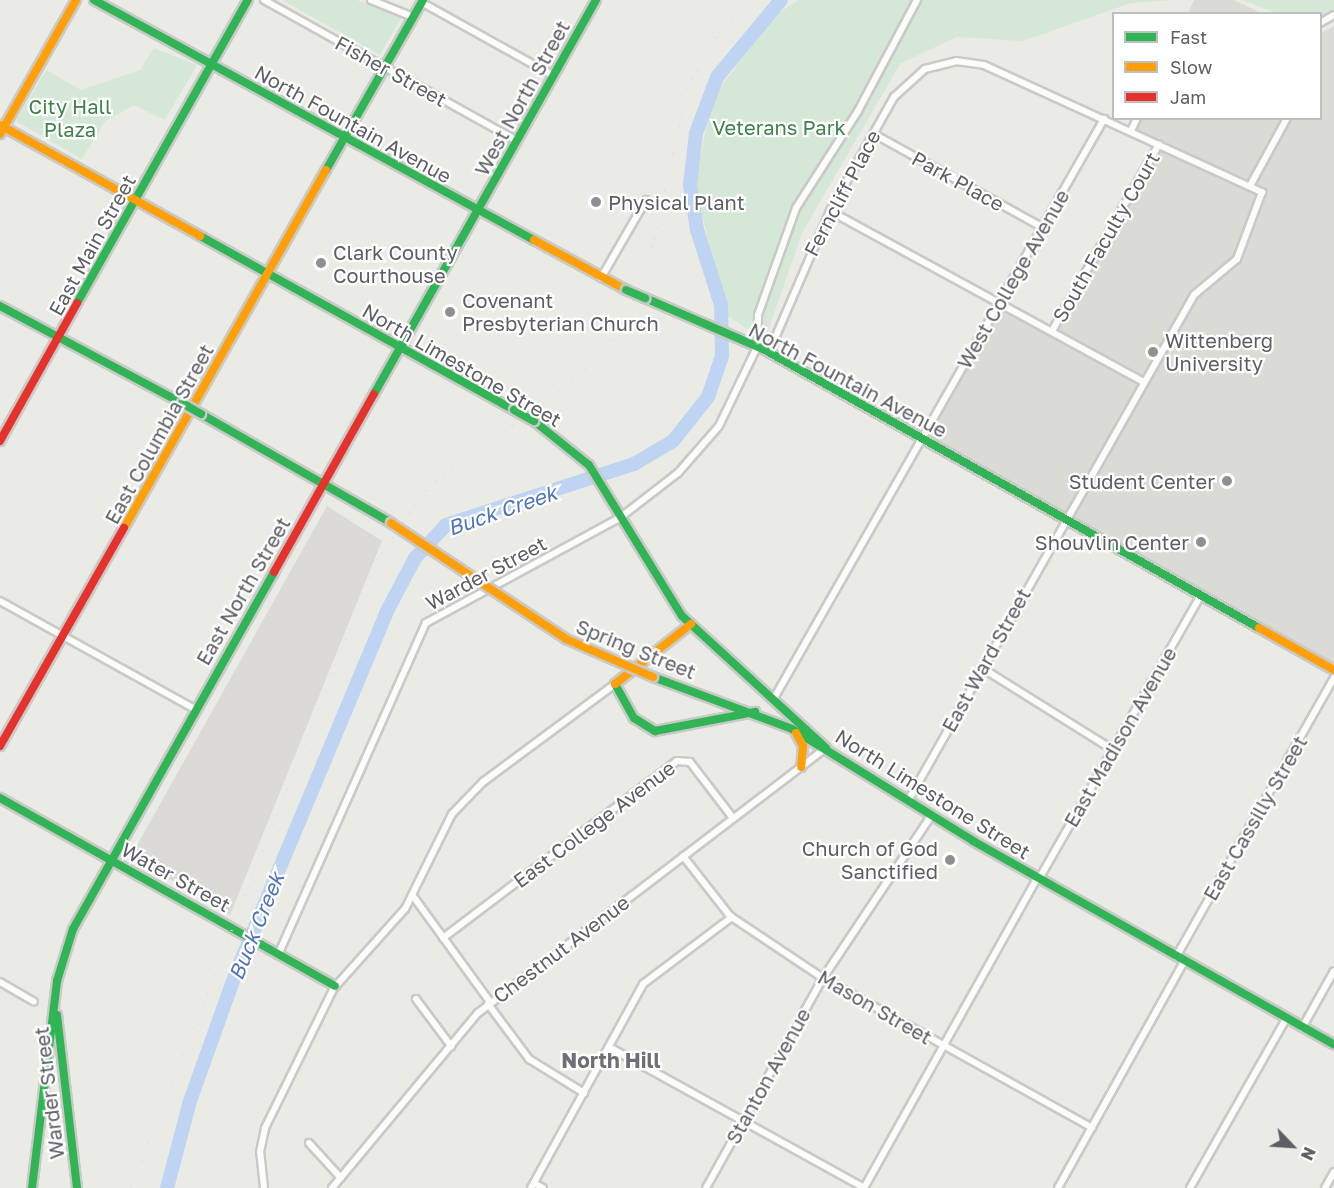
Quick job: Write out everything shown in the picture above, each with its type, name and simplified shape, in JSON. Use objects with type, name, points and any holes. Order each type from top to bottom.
[{"type":"main road","name":"North Fountain Avenue","points":[[94,0],[601,278],[769,352],[1334,670]]},
{"type":"main road","name":"East Main Street","points":[[0,441],[248,0]]},
{"type":"main road","name":"West North Street","points":[[477,211],[596,0]]},
{"type":"main road","points":[[1,129],[72,1]]},
{"type":"main road","name":"East Columbia Street","points":[[0,746],[422,1]]},
{"type":"main road","name":"North Limestone Street","points":[[1,129],[534,421],[577,453],[611,498],[691,624],[826,748],[931,816],[1180,960],[1334,1044]]},
{"type":"main road","name":"East North Street","points":[[55,995],[73,928],[477,211]]},
{"type":"main road","name":"Spring Street","points":[[0,306],[182,403],[391,523],[566,639],[653,677],[756,712],[826,748]]},
{"type":"main road","points":[[691,624],[615,684],[634,718],[655,731],[756,712]]},
{"type":"main road","points":[[792,729],[803,746],[801,767]]},
{"type":"main road","name":"Water Street","points":[[0,798],[335,986]]},
{"type":"main road","points":[[32,1188],[55,995]]},
{"type":"main road","name":"Warder Street","points":[[55,995],[77,1188]]},
{"type":"street","name":"Fisher Street","points":[[264,0],[517,141]]},
{"type":"street","points":[[371,0],[413,17]]},
{"type":"street","points":[[757,347],[758,315],[796,208],[858,111],[917,0]]},
{"type":"street","points":[[422,1],[554,76]]},
{"type":"street","name":"Ferncliff Place","points":[[769,352],[821,228],[874,134],[910,78],[948,63],[984,65],[1104,119]]},
{"type":"street","points":[[1104,119],[1250,186],[1286,120]]},
{"type":"street","name":"West College Avenue","points":[[922,439],[1104,119]]},
{"type":"street","points":[[1131,131],[1136,120]]},
{"type":"street","name":"Park Place","points":[[874,134],[1042,227]]},
{"type":"street","name":"South Faculty Court","points":[[1052,331],[1159,144]]},
{"type":"street","name":"East Ward Street","points":[[908,801],[1194,295],[1231,266],[1242,250],[1262,192],[1250,186]]},
{"type":"street","points":[[601,278],[646,201]]},
{"type":"street","points":[[830,211],[1143,382]]},
{"type":"street","name":"Warder Street","points":[[275,952],[419,631],[443,611],[502,585],[621,517],[658,491],[707,443],[757,347]]},
{"type":"street","points":[[773,699],[922,439]]},
{"type":"street","name":"East Madison Avenue","points":[[864,1188],[1200,595]]},
{"type":"street","points":[[0,601],[195,709]]},
{"type":"street","points":[[982,668],[1113,750]]},
{"type":"street","name":"East Cassilly Street","points":[[1058,1188],[1334,678]]},
{"type":"street","points":[[264,1188],[260,1152],[276,1105],[335,986],[394,925],[413,896],[452,814],[469,794],[615,684]]},
{"type":"street","name":"Chestnut Avenue","points":[[332,1188],[489,1003],[826,748]]},
{"type":"street","name":"East College Avenue","points":[[443,938],[677,761],[690,762],[733,818]]},
{"type":"street","name":"Stanton Avenue","points":[[706,1188],[822,978],[931,816]]},
{"type":"street","name":"Mason Street","points":[[683,856],[732,917],[822,978],[1092,1128]]},
{"type":"street","points":[[413,896],[529,1059],[584,1093]]},
{"type":"street","points":[[543,1188],[532,1185],[643,984],[732,917]]},
{"type":"street","points":[[1302,1028],[1334,971]]},
{"type":"street","points":[[0,982],[34,1002]]},
{"type":"street","points":[[416,999],[451,1046]]},
{"type":"street","points":[[1190,1188],[1286,1019]]},
{"type":"street","points":[[609,1047],[864,1188]]},
{"type":"street","points":[[309,1143],[341,1178]]},
{"type":"street","points":[[1325,1188],[1334,1172]]},
{"type":"shaded area","points":[[1194,0],[1234,0],[1259,12],[1188,12]]},
{"type":"shaded area","name":"Wittenberg University","points":[[1334,26],[1334,670],[922,439],[1000,302],[1051,330],[1159,145],[1131,131],[1136,120],[1322,120],[1322,32]]},
{"type":"shaded area","points":[[327,506],[382,541],[230,915],[131,856]]},
{"type":"green space","points":[[282,0],[357,0],[401,18],[380,55]]},
{"type":"green space","name":"Veterans Park","points":[[798,0],[1173,0],[1131,3],[1023,41],[956,37],[900,64],[802,233],[765,340],[727,316],[695,187],[711,100],[773,17]]},
{"type":"green space","points":[[1242,0],[1334,0],[1334,14],[1322,19],[1322,12],[1273,12]]},
{"type":"green space","name":"City Hall Plaza","points":[[154,48],[197,65],[165,120],[134,105],[105,121],[82,159],[16,121],[46,70],[81,90],[140,70]]},
{"type":"waterway","name":"Buck Creek","points":[[167,1188],[190,1101],[237,970],[386,613],[415,558],[446,525],[634,464],[673,441],[708,397],[722,356],[721,305],[697,230],[690,185],[696,133],[717,77],[781,0]]},
{"type":"railway","points":[[131,1188],[376,561],[428,487],[571,383],[605,349],[630,311],[654,238],[688,88],[719,33],[747,0]]},
{"type":"traffic: fast","points":[[94,0],[534,240]]},
{"type":"traffic: fast","points":[[77,303],[248,0]]},
{"type":"traffic: fast","points":[[326,170],[423,0]]},
{"type":"traffic: fast","points":[[374,394],[596,0]]},
{"type":"traffic: fast","points":[[200,236],[514,410]]},
{"type":"traffic: fast","points":[[626,290],[645,298]]},
{"type":"traffic: fast","points":[[645,298],[765,350],[1259,628]]},
{"type":"traffic: fast","points":[[0,306],[182,403]]},
{"type":"traffic: fast","points":[[182,403],[201,414]]},
{"type":"traffic: fast","points":[[514,410],[534,421]]},
{"type":"traffic: fast","points":[[201,414],[391,523]]},
{"type":"traffic: fast","points":[[534,421],[589,465],[682,616],[826,748]]},
{"type":"traffic: fast","points":[[32,1188],[57,981],[73,929],[274,572]]},
{"type":"traffic: fast","points":[[653,677],[792,729],[973,841],[1334,1044]]},
{"type":"traffic: fast","points":[[615,684],[634,718],[655,731],[755,712]]},
{"type":"traffic: fast","points":[[0,798],[335,986]]},
{"type":"traffic: fast","points":[[57,1015],[77,1188]]},
{"type":"traffic: slow","points":[[0,134],[76,0]]},
{"type":"traffic: slow","points":[[0,125],[200,236]]},
{"type":"traffic: slow","points":[[124,528],[326,170]]},
{"type":"traffic: slow","points":[[534,240],[626,290]]},
{"type":"traffic: slow","points":[[391,523],[566,639],[653,677]]},
{"type":"traffic: slow","points":[[615,684],[691,624]]},
{"type":"traffic: slow","points":[[1259,628],[1334,670]]},
{"type":"traffic: slow","points":[[796,733],[803,746],[801,767]]},
{"type":"traffic: jam","points":[[0,441],[77,303]]},
{"type":"traffic: jam","points":[[274,572],[374,394]]},
{"type":"traffic: jam","points":[[0,746],[124,528]]},
{"type":"place","name":"Physical Plant","points":[[596,202]]},
{"type":"place","name":"Clark County Courthouse","points":[[321,263]]},
{"type":"place","name":"Covenant Presbyterian Church","points":[[450,312]]},
{"type":"place","name":"Wittenberg University","points":[[1153,352]]},
{"type":"place","name":"Student Center","points":[[1227,481]]},
{"type":"place","name":"Shouvlin Center","points":[[1201,542]]},
{"type":"place","name":"Church of God Sanctified","points":[[950,860]]},
{"type":"district","name":"North Hill","points":[[611,1060]]}]
